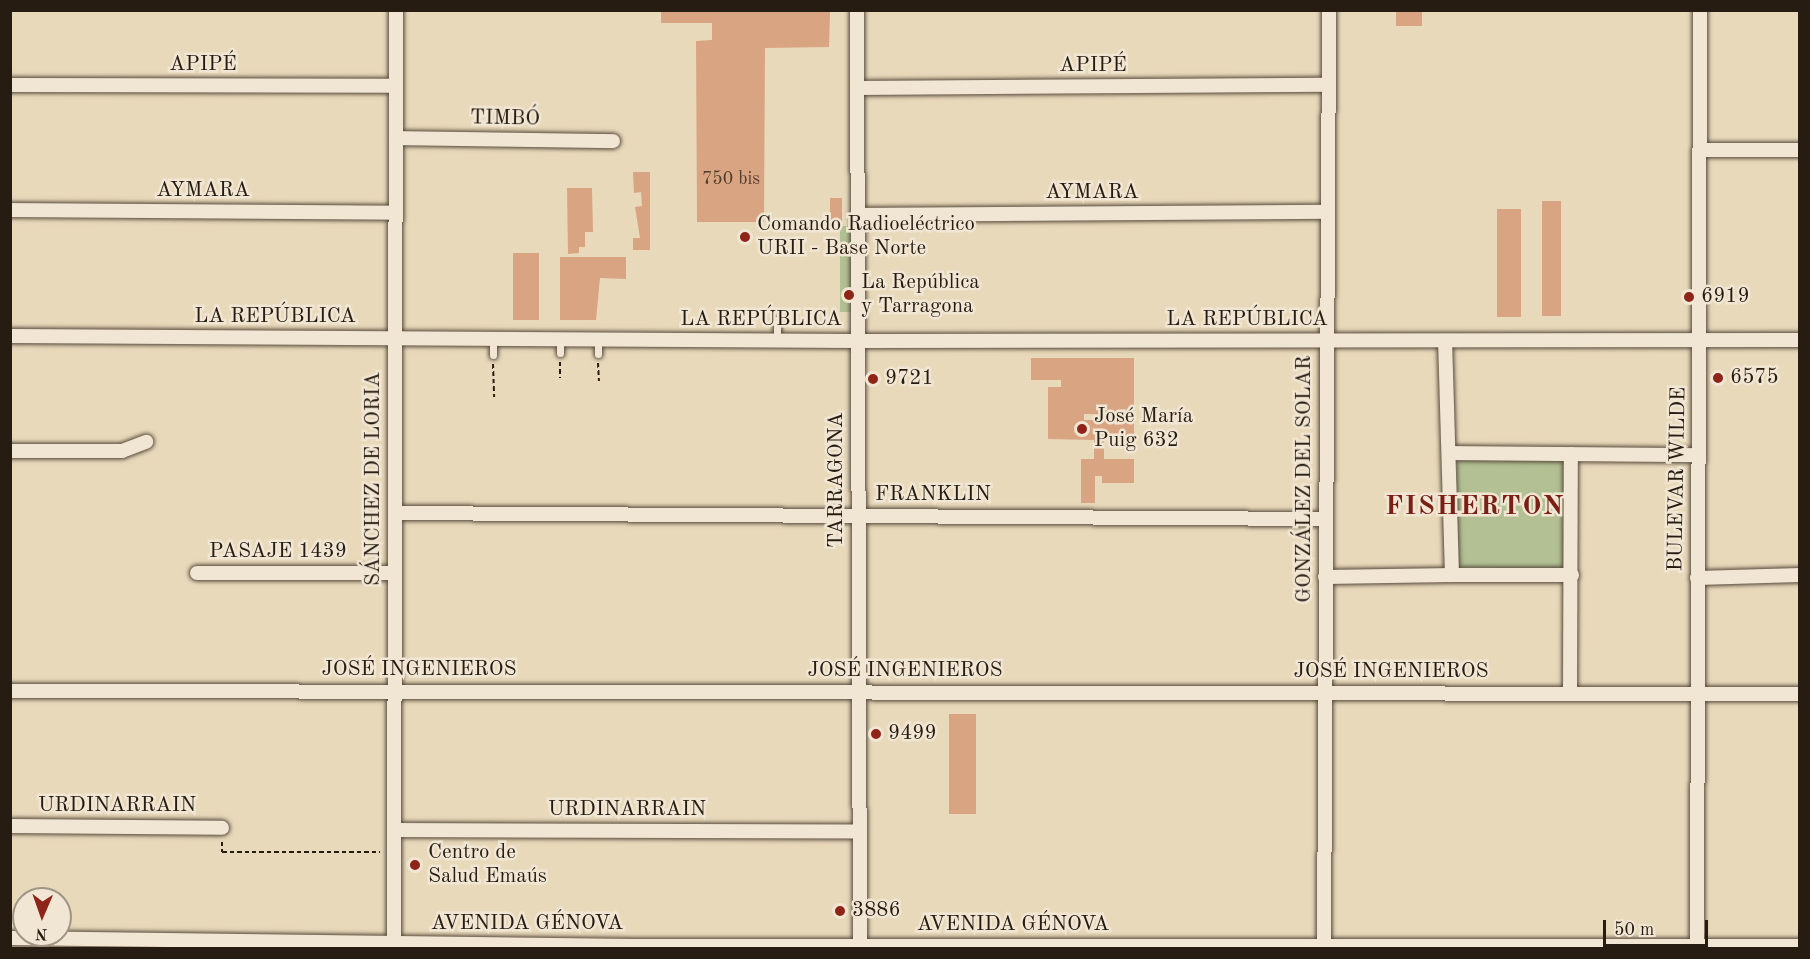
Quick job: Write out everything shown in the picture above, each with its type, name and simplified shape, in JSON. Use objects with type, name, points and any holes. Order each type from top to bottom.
[{"type":"street","name":"SÁNCHEZ DE LORIA","points":[[394,946],[396,10]]},
{"type":"street","name":"TARRAGONA","points":[[856,10],[860,947]]},
{"type":"street","name":"GONZÁLEZ DEL SOLAR","points":[[1324,948],[1329,10]]},
{"type":"street","name":"BULEVAR WILDE","points":[[1697,948],[1697,578],[1701,340],[1700,10]]},
{"type":"street","name":"APIPÉ","points":[[10,85],[396,86]]},
{"type":"street","name":"APIPÉ","points":[[857,87],[1329,86]]},
{"type":"street","name":"TIMBÓ","points":[[396,138],[614,141]]},
{"type":"street","points":[[1701,150],[1800,150]]},
{"type":"street","name":"AYMARA","points":[[10,210],[396,213]]},
{"type":"street","name":"AYMARA","points":[[857,215],[1327,212]]},
{"type":"street","name":"LA REPÚBLICA","points":[[10,336],[493,339],[560,346],[598,340],[1800,340]]},
{"type":"street","points":[[1446,341],[1452,575]]},
{"type":"street","points":[[10,451],[122,451],[146,442]]},
{"type":"street","points":[[1450,453],[1699,455]]},
{"type":"street","points":[[1570,694],[1571,454]]},
{"type":"street","name":"FRANKLIN","points":[[395,513],[1326,519]]},
{"type":"street","name":"PASAJE 1439","points":[[197,573],[395,573]]},
{"type":"street","points":[[1325,577],[1572,575]]},
{"type":"street","points":[[1697,578],[1800,575]]},
{"type":"street","name":"JOSÉ INGENIEROS","points":[[10,690],[1800,694]]},
{"type":"street","name":"URDINARRAIN","points":[[10,826],[222,828]]},
{"type":"street","name":"URDINARRAIN","points":[[394,830],[859,832]]},
{"type":"street","name":"AVENIDA GÉNOVA","points":[[10,938],[394,946],[1697,948],[1800,946]]},
{"type":"lane","points":[[777,320],[777,341]]},
{"type":"lane","points":[[493,339],[493,355]]},
{"type":"lane","points":[[598,340],[598,354]]},
{"type":"path","points":[[560,346],[560,378]]},
{"type":"path","points":[[598,354],[599,381]]},
{"type":"path","points":[[493,355],[494,397]]},
{"type":"path","points":[[222,828],[222,852],[394,852]]},
{"type":"green space","points":[[840,226],[851,226],[851,312],[840,312]]},
{"type":"green space","points":[[1463,458],[1563,460],[1564,569],[1459,567],[1457,463]]},
{"type":"building","points":[[661,10],[830,12],[829,47],[765,48],[764,222],[697,222],[696,41],[712,40],[712,23],[661,23]]},
{"type":"building","points":[[1396,10],[1422,10],[1422,26],[1396,26]]},
{"type":"building","points":[[633,172],[650,172],[650,250],[633,250],[633,238],[640,238],[635,207],[642,206],[641,192],[634,193]]},
{"type":"building","points":[[567,188],[592,188],[593,232],[585,232],[585,247],[579,247],[579,253],[568,254]]},
{"type":"building","points":[[830,198],[842,198],[842,226],[830,226]]},
{"type":"building","points":[[1542,201],[1561,201],[1561,316],[1542,316]]},
{"type":"building","points":[[1497,209],[1521,209],[1521,317],[1497,317]]},
{"type":"building","points":[[513,253],[539,253],[539,320],[513,320]]},
{"type":"building","points":[[560,257],[626,257],[626,279],[600,278],[596,320],[560,320]]},
{"type":"building","points":[[1031,358],[1134,358],[1134,415],[1084,414],[1084,420],[1134,420],[1134,438],[1104,438],[1104,459],[1134,459],[1134,483],[1102,483],[1102,476],[1095,476],[1095,503],[1081,503],[1081,459],[1094,459],[1094,440],[1048,439],[1048,387],[1061,387],[1061,380],[1031,380]]},
{"type":"building","points":[[949,714],[976,714],[976,814],[949,814]]},
{"type":"place","name":"Comando Radioeléctrico URII - Base Norte","points":[[745,237]]},
{"type":"place","name":"La República y Tarragona","points":[[849,295]]},
{"type":"place","name":"6919","points":[[1689,297]]},
{"type":"place","name":"6575","points":[[1718,378]]},
{"type":"place","name":"9721","points":[[873,379]]},
{"type":"place","name":"José María Puig 632","points":[[1082,429]]},
{"type":"place","name":"9499","points":[[876,734]]},
{"type":"place","name":"Centro de Salud Emaús","points":[[415,865]]},
{"type":"place","name":"3886","points":[[840,911]]},
{"type":"district","name":"FISHERTON","points":[[1475,507]]}]
